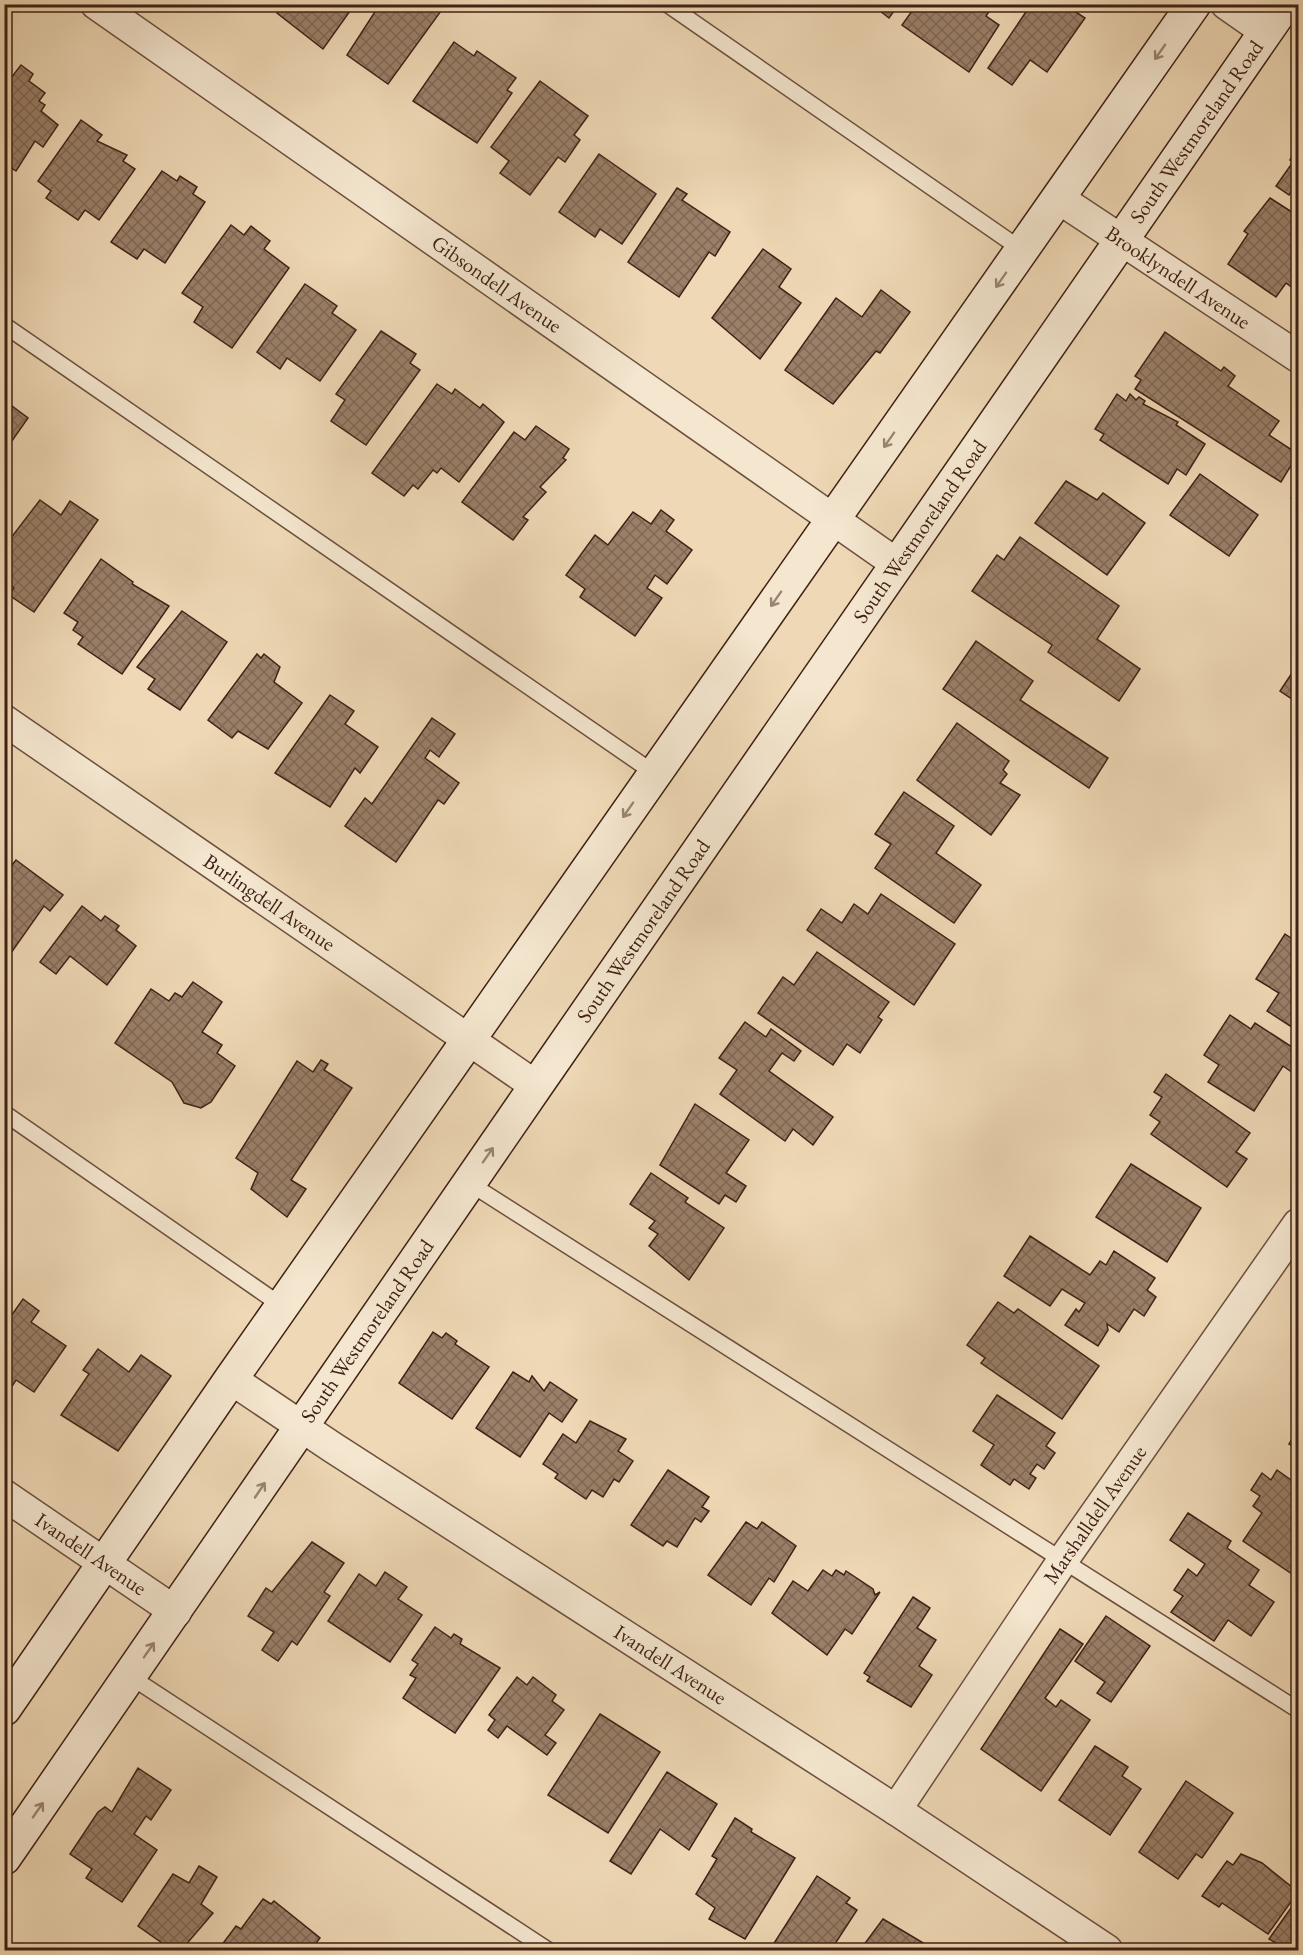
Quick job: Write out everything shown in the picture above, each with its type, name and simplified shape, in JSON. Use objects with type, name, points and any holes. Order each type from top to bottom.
[{"type":"main road","points":[[4,1709],[231,1379],[1194,4]]},
{"type":"main road","name":"South Westmoreland Road","points":[[4,1858],[1285,4]]},
{"type":"street","name":"Gibsondell Avenue","points":[[96,4],[897,564]]},
{"type":"street","points":[[1226,4],[1266,32]]},
{"type":"street","name":"Brooklyndell Avenue","points":[[1058,198],[1299,357]]},
{"type":"street","name":"Burlingdell Avenue","points":[[4,720],[536,1086]]},
{"type":"street","name":"Marshalldell Avenue","points":[[896,1810],[1063,1560],[1299,1224]]},
{"type":"street","name":"Ivandell Avenue","points":[[231,1379],[302,1428],[896,1810],[1107,1950]]},
{"type":"street","name":"Ivandell Avenue","points":[[4,1495],[176,1612]]},
{"type":"lane","points":[[667,4],[1022,250]]},
{"type":"lane","points":[[4,325],[654,773]]},
{"type":"lane","points":[[4,1113],[282,1306]]},
{"type":"lane","points":[[469,1183],[1299,1710]]},
{"type":"lane","points":[[131,1677],[548,1950]]},
{"type":"building","points":[[283,4],[355,4],[323,49],[277,13]]},
{"type":"building","points":[[380,4],[432,4],[441,11],[388,84],[347,55]]},
{"type":"building","points":[[871,4],[899,4],[889,18]]},
{"type":"building","points":[[917,4],[994,4],[986,16],[999,25],[969,72],[902,25]]},
{"type":"building","points":[[1028,4],[1070,4],[1068,7],[1085,18],[1047,72],[1030,60],[1012,85],[988,68],[1030,6]]},
{"type":"building","points":[[454,42],[474,56],[477,51],[516,78],[507,90],[512,93],[477,143],[413,101]]},
{"type":"building","points":[[21,65],[33,74],[29,81],[45,93],[39,101],[45,105],[41,111],[58,125],[43,147],[35,141],[16,171],[4,163],[4,87]]},
{"type":"building","points":[[540,81],[588,116],[574,135],[580,140],[565,162],[558,157],[530,195],[500,173],[509,161],[491,147]]},
{"type":"building","points":[[81,120],[102,135],[97,141],[127,155],[123,161],[135,169],[99,220],[85,210],[78,220],[46,198],[51,191],[38,181]]},
{"type":"building","points":[[1298,145],[1298,197],[1291,192],[1289,195],[1276,186],[1293,162],[1290,160]]},
{"type":"building","points":[[599,154],[656,194],[622,244],[600,229],[595,237],[559,212]]},
{"type":"building","points":[[162,171],[177,181],[180,176],[197,187],[193,194],[205,202],[165,263],[144,249],[137,259],[111,242]]},
{"type":"building","points":[[677,188],[687,194],[682,200],[730,232],[715,256],[709,252],[679,297],[628,262]]},
{"type":"building","points":[[1270,198],[1298,216],[1298,292],[1286,283],[1276,297],[1228,264],[1248,234],[1244,231]]},
{"type":"building","points":[[231,225],[244,235],[251,226],[270,241],[264,249],[289,268],[232,348],[194,322],[203,307],[182,293]]},
{"type":"building","points":[[763,249],[791,269],[779,287],[801,303],[760,359],[712,318]]},
{"type":"building","points":[[305,284],[337,306],[332,313],[356,330],[320,381],[287,358],[280,369],[257,352]]},
{"type":"building","points":[[881,290],[910,312],[880,353],[876,351],[833,404],[785,370],[836,298],[862,317]]},
{"type":"building","points":[[381,331],[416,354],[410,363],[420,370],[366,445],[331,421],[345,400],[336,394]]},
{"type":"building","points":[[1165,332],[1221,371],[1224,367],[1235,376],[1228,386],[1279,421],[1269,435],[1298,454],[1281,482],[1135,389],[1141,380],[1135,376]]},
{"type":"building","points":[[437,384],[452,394],[455,389],[480,408],[483,404],[504,422],[459,482],[441,468],[437,473],[433,470],[418,489],[413,485],[404,496],[372,473]]},
{"type":"building","points":[[1117,394],[1126,401],[1130,394],[1136,400],[1139,397],[1145,401],[1143,404],[1178,422],[1176,425],[1205,444],[1186,475],[1177,469],[1168,484],[1100,440],[1104,434],[1095,429]]},
{"type":"building","points":[[4,400],[28,418],[7,448],[4,446]]},
{"type":"building","points":[[536,426],[569,449],[563,458],[566,460],[540,487],[546,492],[523,517],[528,520],[513,540],[462,502],[514,432],[525,440]]},
{"type":"building","points":[[1200,474],[1258,515],[1229,556],[1170,515]]},
{"type":"building","points":[[1066,481],[1097,500],[1103,493],[1145,523],[1107,575],[1035,523]]},
{"type":"building","points":[[1298,487],[1298,503],[1291,498]]},
{"type":"building","points":[[40,500],[61,515],[70,501],[98,520],[34,612],[9,595],[14,588],[4,581],[4,547]]},
{"type":"building","points":[[661,510],[674,520],[666,531],[692,550],[667,584],[655,575],[647,588],[662,598],[635,636],[580,597],[585,589],[566,575],[595,535],[608,545],[633,512],[651,524]]},
{"type":"building","points":[[1020,537],[1119,606],[1097,639],[1140,669],[1119,701],[1048,652],[1052,645],[972,591],[997,555],[1004,560]]},
{"type":"building","points":[[101,559],[133,582],[132,584],[169,606],[122,674],[78,644],[83,637],[73,630],[78,622],[64,613]]},
{"type":"building","points":[[182,611],[227,642],[180,710],[148,689],[155,679],[137,667]]},
{"type":"building","points":[[976,641],[1033,681],[1020,700],[1108,758],[1089,788],[943,689]]},
{"type":"building","points":[[257,654],[261,658],[264,654],[280,667],[274,682],[302,703],[268,749],[238,731],[232,738],[208,720]]},
{"type":"building","points":[[1296,667],[1298,669],[1298,703],[1280,691]]},
{"type":"building","points":[[330,695],[354,711],[345,724],[378,747],[360,773],[355,768],[330,807],[275,773]]},
{"type":"building","points":[[432,718],[455,734],[439,757],[430,750],[425,758],[459,783],[444,804],[438,800],[396,862],[345,826],[365,798],[372,804]]},
{"type":"building","points":[[957,723],[1009,761],[1003,770],[1007,774],[1000,783],[1020,795],[991,835],[917,780]]},
{"type":"building","points":[[904,792],[954,826],[936,853],[981,885],[954,923],[875,868],[891,844],[875,834]]},
{"type":"building","points":[[16,860],[63,895],[50,911],[44,906],[4,963],[4,865],[7,862],[12,865]]},
{"type":"building","points":[[881,894],[955,944],[914,1005],[807,930],[821,909],[842,923],[854,904],[868,914]]},
{"type":"building","points":[[82,906],[101,921],[105,916],[119,926],[116,930],[136,946],[107,985],[70,956],[56,974],[40,962]]},
{"type":"building","points":[[1285,934],[1298,943],[1298,1031],[1267,1011],[1279,993],[1256,979]]},
{"type":"building","points":[[817,952],[889,1002],[878,1017],[882,1020],[860,1053],[847,1044],[833,1065],[758,1013],[783,977],[794,985]]},
{"type":"building","points":[[193,982],[222,1002],[202,1032],[222,1045],[217,1053],[235,1066],[211,1102],[201,1108],[184,1103],[172,1082],[115,1043],[151,989],[169,1001],[175,993],[182,997]]},
{"type":"building","points":[[1230,1015],[1251,1029],[1255,1023],[1298,1051],[1298,1064],[1293,1073],[1283,1066],[1254,1111],[1208,1082],[1219,1065],[1204,1055]]},
{"type":"building","points":[[745,1022],[766,1037],[771,1029],[801,1051],[794,1061],[782,1053],[769,1071],[833,1117],[813,1145],[793,1129],[785,1141],[720,1094],[737,1070],[719,1058]]},
{"type":"building","points":[[321,1060],[328,1064],[324,1070],[352,1088],[291,1180],[306,1189],[287,1217],[251,1189],[258,1173],[236,1158],[297,1061],[313,1072]]},
{"type":"building","points":[[1166,1074],[1250,1133],[1236,1152],[1247,1159],[1227,1187],[1151,1134],[1160,1122],[1150,1115],[1162,1097],[1154,1092]]},
{"type":"building","points":[[695,1104],[749,1140],[726,1173],[746,1186],[736,1202],[725,1195],[719,1204],[660,1165]]},
{"type":"building","points":[[1131,1164],[1201,1208],[1167,1262],[1096,1217]]},
{"type":"building","points":[[651,1173],[688,1198],[685,1202],[724,1228],[689,1280],[649,1246],[658,1234],[649,1228],[655,1221],[630,1204]]},
{"type":"building","points":[[1030,1236],[1090,1275],[1100,1261],[1106,1265],[1114,1251],[1155,1278],[1147,1290],[1156,1297],[1144,1316],[1134,1309],[1119,1332],[1107,1324],[1108,1330],[1098,1346],[1065,1325],[1076,1309],[1079,1312],[1085,1303],[1062,1289],[1050,1306],[1004,1276]]},
{"type":"building","points":[[23,1299],[39,1311],[31,1322],[66,1346],[34,1392],[16,1380],[9,1391],[4,1387],[4,1326]]},
{"type":"building","points":[[998,1302],[1014,1313],[1018,1309],[1099,1366],[1062,1419],[981,1363],[985,1358],[967,1345]]},
{"type":"building","points":[[433,1332],[442,1338],[446,1333],[457,1341],[455,1344],[489,1367],[452,1419],[399,1383]]},
{"type":"building","points":[[98,1349],[129,1372],[141,1355],[171,1376],[118,1451],[61,1415],[89,1374],[83,1370]]},
{"type":"building","points":[[513,1372],[529,1382],[532,1376],[544,1391],[550,1382],[577,1400],[562,1422],[549,1413],[520,1457],[476,1428]]},
{"type":"building","points":[[997,1395],[1055,1433],[1046,1446],[1055,1453],[1044,1469],[1037,1464],[1030,1474],[1036,1478],[1029,1489],[1014,1479],[1010,1485],[981,1465],[994,1445],[973,1431]]},
{"type":"building","points":[[590,1421],[626,1439],[618,1451],[633,1461],[619,1482],[614,1479],[603,1497],[592,1490],[586,1499],[555,1478],[558,1474],[543,1464],[563,1434],[576,1443]]},
{"type":"building","points":[[1298,1429],[1298,1450],[1289,1444]]},
{"type":"building","points":[[668,1470],[709,1497],[702,1507],[709,1511],[701,1522],[695,1518],[677,1547],[667,1541],[663,1546],[631,1525]]},
{"type":"building","points":[[1277,1470],[1298,1485],[1298,1578],[1243,1541],[1262,1513],[1253,1506],[1260,1496],[1251,1490],[1262,1473],[1271,1480]]},
{"type":"building","points":[[1188,1513],[1231,1541],[1227,1548],[1259,1570],[1249,1585],[1274,1602],[1251,1636],[1228,1620],[1214,1641],[1171,1612],[1183,1596],[1174,1590],[1188,1569],[1197,1576],[1205,1564],[1170,1540]]},
{"type":"building","points":[[746,1522],[757,1529],[762,1522],[796,1546],[774,1582],[769,1578],[751,1605],[708,1575]]},
{"type":"building","points":[[312,1542],[344,1563],[324,1592],[330,1596],[297,1645],[292,1641],[278,1661],[262,1650],[274,1632],[248,1616],[266,1588],[272,1592]]},
{"type":"building","points":[[823,1570],[832,1576],[836,1570],[844,1575],[846,1571],[873,1589],[875,1595],[880,1592],[852,1634],[845,1629],[827,1655],[772,1613],[793,1581],[808,1591]]},
{"type":"building","points":[[385,1572],[407,1587],[398,1599],[422,1615],[390,1662],[328,1621],[359,1574],[376,1586]]},
{"type":"building","points":[[913,1597],[930,1608],[917,1628],[936,1640],[919,1666],[932,1675],[911,1707],[867,1681],[870,1677],[864,1673]]},
{"type":"building","points":[[1106,1616],[1150,1646],[1111,1702],[1097,1693],[1105,1682],[1075,1661]]},
{"type":"building","points":[[435,1627],[451,1638],[454,1634],[462,1639],[460,1644],[500,1668],[455,1733],[403,1698],[416,1678],[410,1675],[418,1664],[412,1660]]},
{"type":"building","points":[[1060,1629],[1083,1644],[1045,1698],[1056,1707],[1061,1700],[1090,1720],[1041,1791],[981,1749]]},
{"type":"building","points":[[517,1677],[527,1685],[533,1677],[556,1695],[552,1701],[564,1710],[545,1735],[556,1743],[547,1755],[507,1726],[498,1738],[488,1730],[495,1720],[489,1715]]},
{"type":"building","points":[[600,1714],[660,1752],[608,1833],[548,1795]]},
{"type":"building","points":[[1095,1746],[1128,1767],[1122,1776],[1141,1789],[1110,1835],[1059,1800]]},
{"type":"building","points":[[138,1768],[171,1790],[151,1820],[146,1816],[134,1834],[157,1850],[122,1902],[86,1878],[92,1869],[70,1854],[98,1812],[105,1807],[112,1812]]},
{"type":"building","points":[[667,1772],[717,1804],[689,1850],[660,1829],[631,1874],[610,1861]]},
{"type":"building","points":[[1186,1781],[1233,1813],[1202,1858],[1196,1854],[1178,1879],[1139,1852]]},
{"type":"building","points":[[735,1818],[752,1829],[751,1832],[795,1858],[745,1939],[709,1919],[715,1908],[696,1894],[717,1859],[712,1856]]},
{"type":"building","points":[[1241,1854],[1262,1863],[1298,1892],[1268,1934],[1222,1903],[1219,1907],[1202,1896],[1227,1861],[1233,1865]]},
{"type":"building","points":[[199,1866],[217,1877],[201,1904],[213,1913],[184,1947],[180,1946],[177,1950],[172,1950],[138,1926],[173,1874],[189,1883]]},
{"type":"building","points":[[817,1876],[850,1898],[846,1903],[857,1910],[831,1950],[775,1950],[771,1948]]},
{"type":"building","points":[[263,1899],[271,1904],[274,1901],[320,1938],[311,1950],[218,1950],[236,1926],[241,1929]]},
{"type":"building","points":[[1298,1906],[1298,1950],[1288,1950],[1269,1939],[1291,1908],[1295,1911]]},
{"type":"building","points":[[883,1919],[935,1950],[860,1950]]}]
